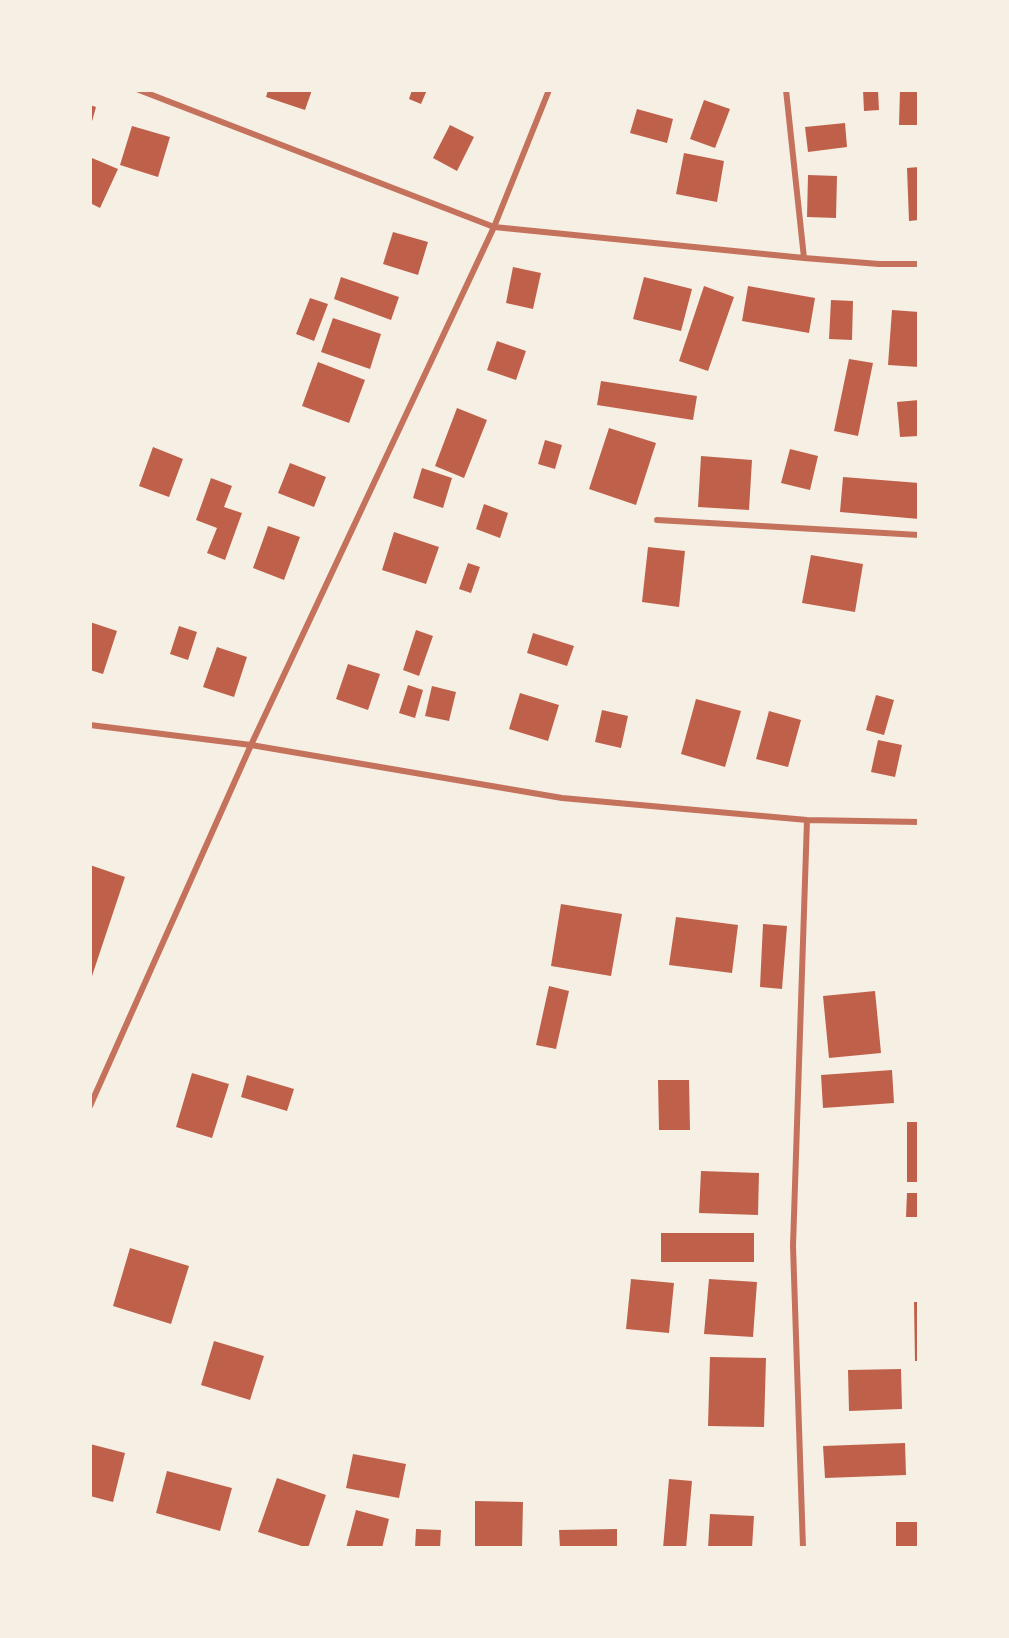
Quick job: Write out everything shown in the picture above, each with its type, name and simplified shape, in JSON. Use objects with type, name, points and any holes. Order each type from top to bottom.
[{"type":"street","points":[[139,90],[494,227],[804,258],[879,264],[919,264]]},
{"type":"street","points":[[90,1106],[251,745],[494,227],[549,90]]},
{"type":"street","points":[[786,90],[804,258]]},
{"type":"street","points":[[657,520],[919,535]]},
{"type":"street","points":[[90,725],[251,745],[562,798],[807,820],[919,822]]},
{"type":"street","points":[[802,1548],[793,1246],[807,820]]},
{"type":"building","points":[[268,90],[312,90],[305,110],[266,97]]},
{"type":"building","points":[[412,90],[427,90],[421,104],[409,99]]},
{"type":"building","points":[[863,90],[878,90],[879,110],[864,111]]},
{"type":"building","points":[[900,90],[919,90],[919,125],[899,125]]},
{"type":"building","points":[[704,100],[730,109],[715,148],[690,139]]},
{"type":"building","points":[[90,105],[96,107],[91,125],[90,125]]},
{"type":"building","points":[[637,109],[673,119],[667,143],[630,133]]},
{"type":"building","points":[[845,123],[847,147],[808,152],[805,127]]},
{"type":"building","points":[[450,125],[474,137],[457,171],[433,158]]},
{"type":"building","points":[[132,126],[170,137],[158,177],[120,165]]},
{"type":"building","points":[[684,153],[724,161],[717,202],[676,194]]},
{"type":"building","points":[[92,158],[118,169],[100,208],[90,203],[90,162]]},
{"type":"building","points":[[919,167],[919,220],[909,221],[907,168]]},
{"type":"building","points":[[808,175],[837,176],[836,218],[807,217]]},
{"type":"building","points":[[393,232],[428,242],[418,275],[383,264]]},
{"type":"building","points":[[513,267],[541,273],[533,309],[506,303]]},
{"type":"building","points":[[341,277],[399,297],[391,320],[334,299]]},
{"type":"building","points":[[644,277],[692,289],[681,331],[633,319]]},
{"type":"building","points":[[704,286],[734,297],[708,371],[679,361]]},
{"type":"building","points":[[748,286],[815,298],[809,333],[742,321]]},
{"type":"building","points":[[310,298],[328,304],[314,341],[296,334]]},
{"type":"building","points":[[831,300],[853,301],[852,340],[829,339]]},
{"type":"building","points":[[892,310],[919,312],[919,367],[888,365]]},
{"type":"building","points":[[333,318],[381,334],[370,369],[321,352]]},
{"type":"building","points":[[497,341],[526,351],[516,380],[487,370]]},
{"type":"building","points":[[849,359],[873,363],[858,436],[834,431]]},
{"type":"building","points":[[318,362],[365,380],[349,423],[302,406]]},
{"type":"building","points":[[601,381],[697,396],[693,420],[597,405]]},
{"type":"building","points":[[919,400],[919,436],[900,437],[897,402]]},
{"type":"building","points":[[457,408],[487,420],[464,478],[435,466]]},
{"type":"building","points":[[609,428],[656,443],[636,505],[589,489]]},
{"type":"building","points":[[545,440],[562,445],[555,469],[538,464]]},
{"type":"building","points":[[153,447],[183,459],[169,497],[139,486]]},
{"type":"building","points":[[790,449],[818,456],[810,490],[781,483]]},
{"type":"building","points":[[701,456],[752,460],[749,510],[698,507]]},
{"type":"building","points":[[290,463],[326,477],[314,507],[278,493]]},
{"type":"building","points":[[422,468],[452,478],[443,508],[413,498]]},
{"type":"building","points":[[843,477],[919,483],[919,519],[840,512]]},
{"type":"building","points":[[211,478],[232,486],[224,507],[242,513],[225,560],[207,553],[217,528],[196,520]]},
{"type":"building","points":[[484,504],[508,513],[500,538],[476,529]]},
{"type":"building","points":[[268,526],[300,537],[284,580],[253,568]]},
{"type":"building","points":[[394,532],[439,547],[426,584],[382,570]]},
{"type":"building","points":[[648,547],[685,551],[679,607],[642,602]]},
{"type":"building","points":[[811,555],[863,564],[855,612],[802,603]]},
{"type":"building","points":[[468,563],[480,567],[471,593],[459,589]]},
{"type":"building","points":[[90,622],[117,631],[103,674],[90,670]]},
{"type":"building","points":[[179,626],[197,632],[188,660],[170,654]]},
{"type":"building","points":[[416,630],[433,636],[419,676],[403,670]]},
{"type":"building","points":[[533,633],[574,646],[567,666],[527,653]]},
{"type":"building","points":[[217,647],[247,657],[234,697],[203,687]]},
{"type":"building","points":[[348,664],[380,674],[368,710],[336,699]]},
{"type":"building","points":[[408,685],[423,690],[415,718],[399,713]]},
{"type":"building","points":[[432,686],[456,692],[449,721],[425,716]]},
{"type":"building","points":[[520,693],[559,705],[548,741],[509,729]]},
{"type":"building","points":[[876,695],[894,700],[884,735],[866,730]]},
{"type":"building","points":[[696,699],[741,711],[725,767],[681,754]]},
{"type":"building","points":[[602,710],[628,716],[621,748],[595,742]]},
{"type":"building","points":[[769,711],[801,720],[788,767],[756,759]]},
{"type":"building","points":[[878,740],[902,745],[895,777],[871,772]]},
{"type":"building","points":[[90,865],[125,877],[90,982]]},
{"type":"building","points":[[561,904],[622,914],[611,976],[551,966]]},
{"type":"building","points":[[676,917],[738,925],[732,973],[669,965]]},
{"type":"building","points":[[763,924],[787,926],[782,989],[760,987]]},
{"type":"building","points":[[549,986],[569,991],[556,1049],[536,1045]]},
{"type":"building","points":[[875,991],[881,1053],[829,1058],[823,996]]},
{"type":"building","points":[[892,1070],[894,1103],[823,1108],[821,1075]]},
{"type":"building","points":[[192,1073],[229,1084],[212,1138],[176,1127]]},
{"type":"building","points":[[247,1075],[294,1089],[287,1111],[241,1097]]},
{"type":"building","points":[[658,1080],[689,1080],[690,1130],[659,1130]]},
{"type":"building","points":[[907,1122],[919,1122],[919,1182],[907,1182]]},
{"type":"building","points":[[701,1171],[759,1173],[758,1215],[699,1213]]},
{"type":"building","points":[[907,1193],[919,1193],[919,1217],[906,1217]]},
{"type":"building","points":[[661,1233],[754,1233],[754,1262],[661,1262]]},
{"type":"building","points":[[130,1248],[189,1266],[171,1324],[113,1306]]},
{"type":"building","points":[[631,1279],[674,1283],[669,1333],[626,1329]]},
{"type":"building","points":[[709,1279],[757,1282],[753,1337],[704,1334]]},
{"type":"building","points":[[914,1302],[919,1302],[919,1361],[915,1361]]},
{"type":"building","points":[[214,1341],[264,1356],[250,1400],[201,1385]]},
{"type":"building","points":[[710,1357],[766,1358],[764,1427],[708,1426]]},
{"type":"building","points":[[901,1369],[902,1409],[849,1411],[848,1370]]},
{"type":"building","points":[[905,1443],[906,1475],[825,1478],[823,1446]]},
{"type":"building","points":[[90,1444],[125,1453],[113,1502],[90,1496]]},
{"type":"building","points":[[353,1454],[406,1464],[399,1498],[346,1488]]},
{"type":"building","points":[[167,1471],[232,1488],[220,1531],[156,1513]]},
{"type":"building","points":[[277,1478],[326,1495],[308,1548],[258,1532]]},
{"type":"building","points":[[669,1479],[692,1481],[686,1548],[663,1548]]},
{"type":"building","points":[[475,1501],[523,1502],[522,1548],[475,1548]]},
{"type":"building","points":[[356,1510],[389,1519],[382,1548],[346,1548]]},
{"type":"building","points":[[710,1514],[754,1516],[752,1548],[708,1548]]},
{"type":"building","points":[[896,1522],[918,1522],[918,1548],[896,1548]]},
{"type":"building","points":[[416,1529],[441,1530],[440,1548],[415,1548]]},
{"type":"building","points":[[617,1529],[617,1548],[560,1548],[559,1530]]}]
